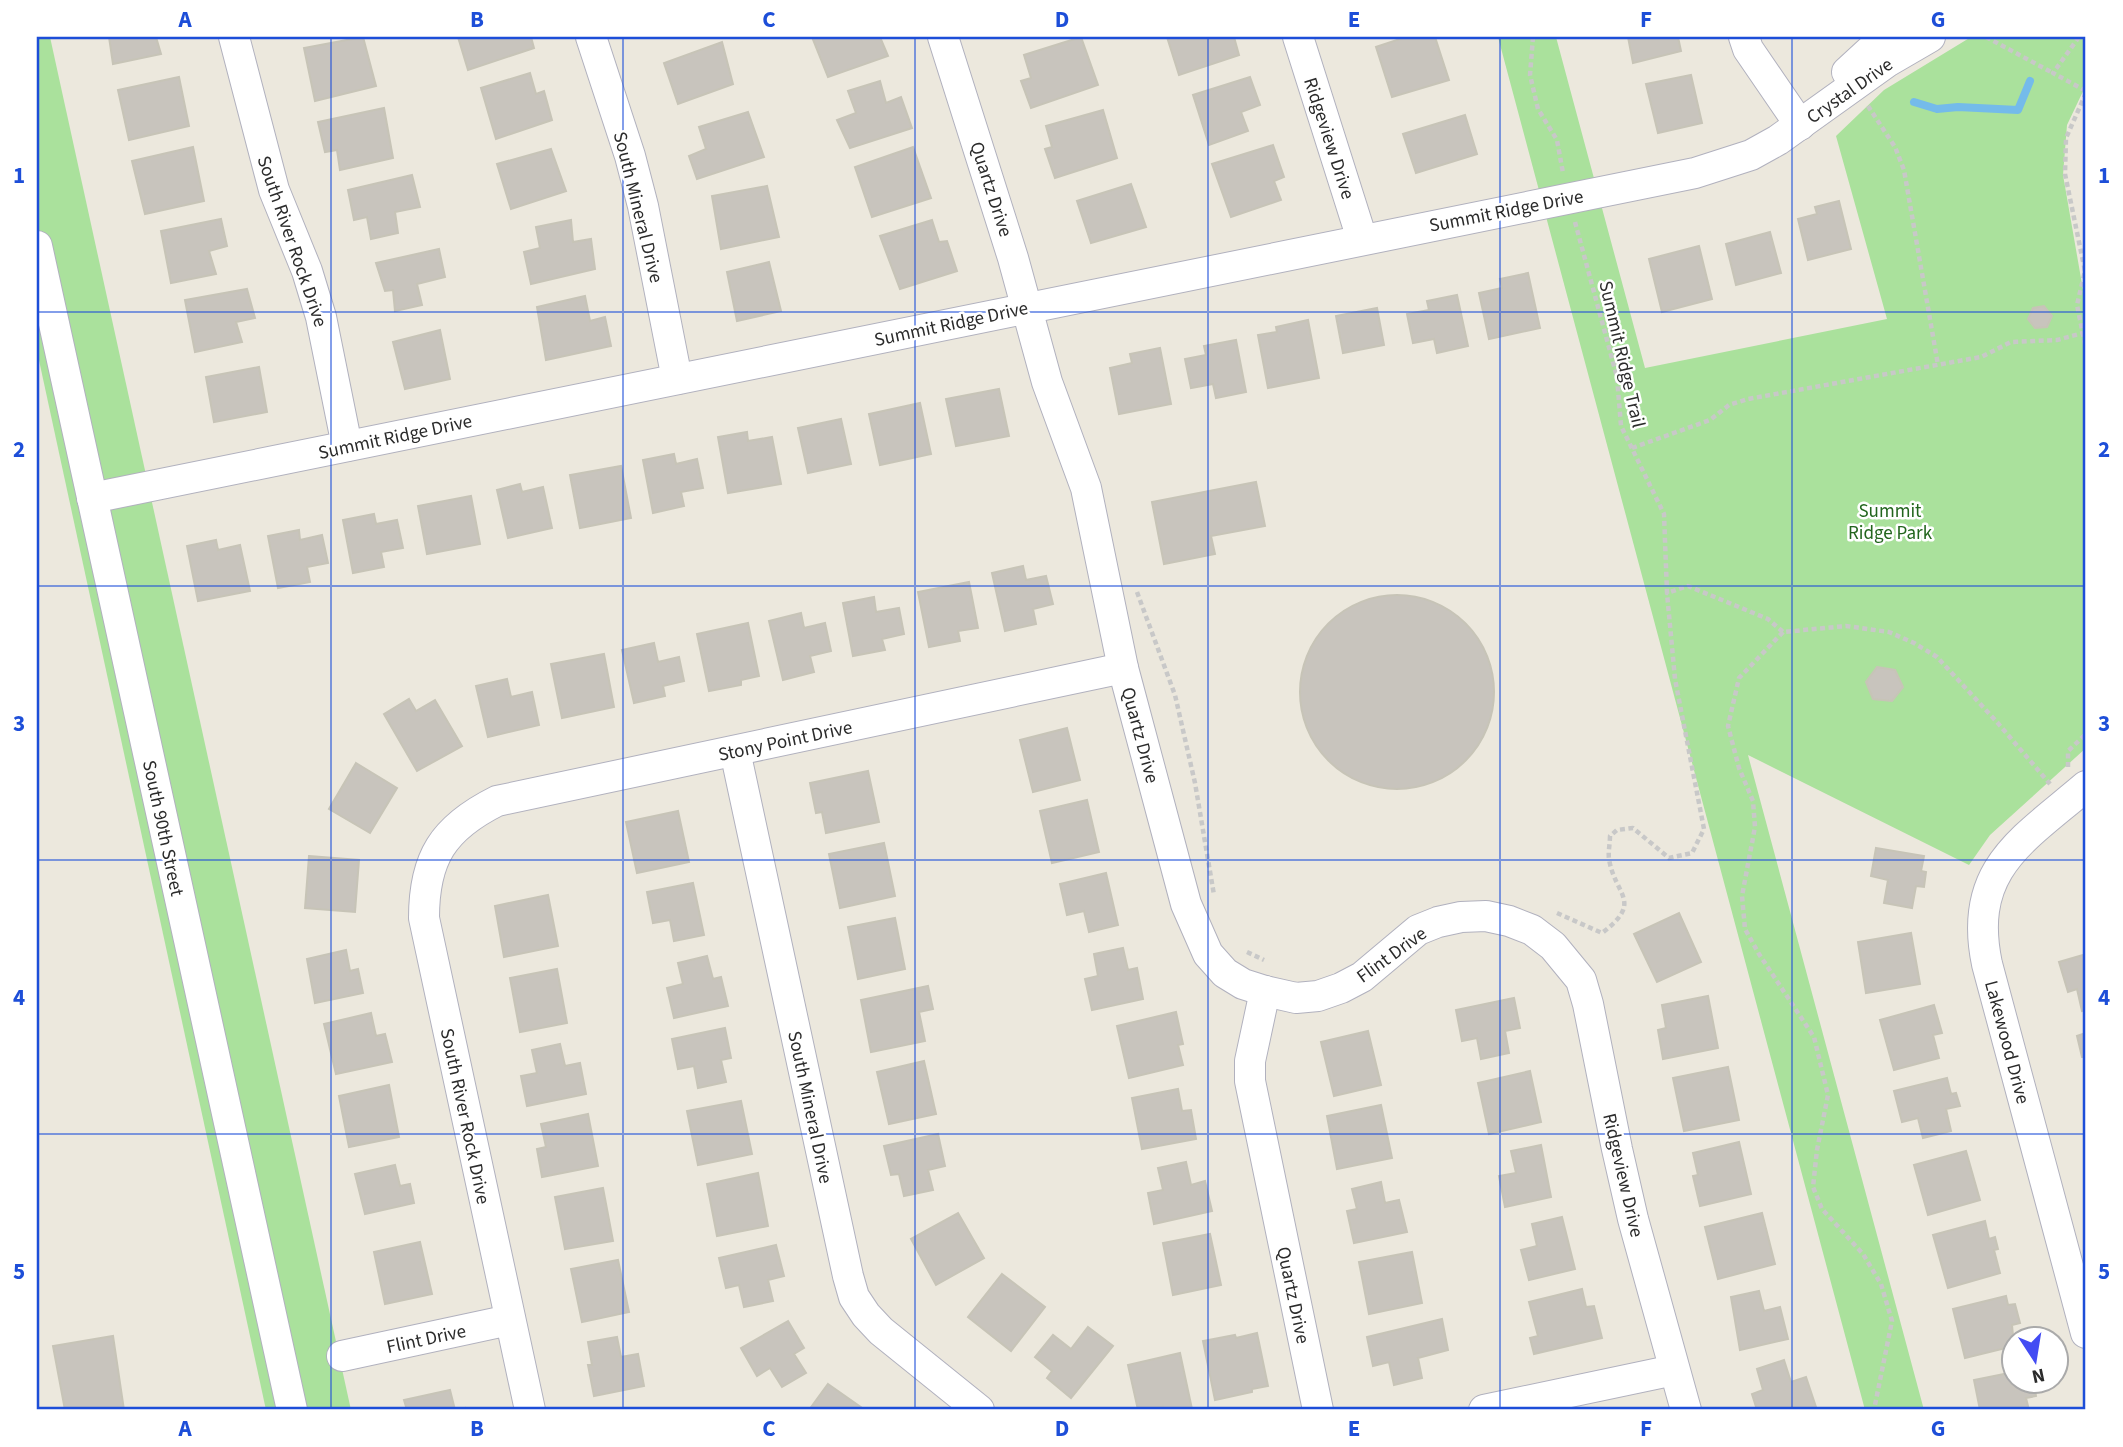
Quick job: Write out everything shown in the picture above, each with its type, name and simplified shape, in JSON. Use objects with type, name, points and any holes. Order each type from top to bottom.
[{"type":"street","name":"South River Rock Drive","points":[[234,37],[259,141],[274,190],[307,271],[321,317],[347,446]]},
{"type":"street","name":"South Mineral Drive","points":[[591,37],[643,206],[677,379]]},
{"type":"street","name":"Quartz Drive","points":[[943,37],[1013,258],[1047,382],[1086,488],[1123,668],[1186,904],[1208,954],[1226,973],[1243,984],[1265,991],[1250,1061],[1250,1081],[1318,1410]]},
{"type":"street","name":"Ridgeview Drive","points":[[1298,37],[1362,239]]},
{"type":"street","points":[[1744,37],[1748,49],[1800,125]]},
{"type":"street","name":"Crystal Drive","points":[[1800,125],[1841,78],[1885,37]]},
{"type":"street","name":"Crystal Drive","points":[[1800,125],[1887,62],[1930,37]]},
{"type":"street","name":"Summit Ridge Drive","points":[[92,498],[1695,173],[1751,155],[1800,125]]},
{"type":"street","name":"South 90th Street","points":[[37,246],[292,1410]]},
{"type":"street","name":"Stony Point Drive","points":[[454,828],[473,813],[496,801],[1123,668]]},
{"type":"street","name":"South Mineral Drive","points":[[735,751],[842,1249],[855,1297],[866,1315],[881,1331],[979,1410]]},
{"type":"street","name":"Lakewood Drive","points":[[2071,779],[2002,864],[1990,883],[1981,921],[1987,964],[2086,1333]]},
{"type":"street","name":"South River Rock Drive","points":[[454,828],[443,842],[427,876],[424,918],[530,1410]]},
{"type":"street","name":"Flint Drive","points":[[1265,991],[1296,998],[1318,996],[1342,988],[1362,977],[1418,930],[1461,917],[1486,916],[1509,921],[1532,930],[1553,946]]},
{"type":"street","name":"Ridgeview Drive","points":[[1553,946],[1580,980],[1588,1004],[1622,1172],[1686,1410]]},
{"type":"street","name":"Flint Drive","points":[[342,1356],[510,1320]]},
{"type":"street","points":[[1484,1410],[1674,1370]]},
{"type":"path","name":"Summit Ridge Trail","points":[[1534,37],[1530,75],[1538,109],[1557,140],[1568,197],[1617,377],[1621,426],[1664,514],[1667,593],[1675,679],[1704,829],[1692,853],[1669,858],[1633,828],[1617,830],[1610,836],[1609,860],[1625,900],[1619,919],[1602,933],[1547,908]]},
{"type":"path","points":[[1986,37],[2086,92],[2066,138],[2065,174],[2085,271],[2077,305],[2086,349]]},
{"type":"path","points":[[2053,72],[2079,37]]},
{"type":"path","points":[[1862,99],[1895,147],[1904,170],[1938,365]]},
{"type":"path","points":[[1632,447],[1710,420],[1729,405],[1748,399],[1982,357],[2011,342],[2057,340],[2083,333]]},
{"type":"path","points":[[1667,593],[1688,586],[1768,619],[1783,632]]},
{"type":"path","points":[[1137,591],[1175,695],[1195,783],[1215,898]]},
{"type":"path","points":[[1876,1410],[1892,1321],[1881,1284],[1863,1254],[1822,1209],[1813,1187],[1828,1095],[1814,1037],[1745,929],[1742,896],[1755,827],[1753,801],[1739,768],[1728,726],[1739,678],[1783,632],[1846,626],[1889,632],[1937,657],[2052,786],[2071,779],[2068,751],[2086,734]]},
{"type":"path","points":[[1238,947],[1275,963]]},
{"type":"green space","points":[[37,37],[50,37],[351,1410],[266,1410],[37,351]]},
{"type":"green space","name":"Summit Ridge Park","points":[[1498,37],[1556,37],[1645,368],[1887,319],[1836,136],[1884,90],[1971,37],[2086,37],[2086,85],[2067,125],[2063,175],[2086,307],[2086,748],[1990,835],[1969,865],[1748,755],[1924,1410],[1865,1410]]},
{"type":"building","points":[[109,37],[156,37],[161,54],[113,64]]},
{"type":"building","points":[[363,37],[376,86],[315,101],[304,48]]},
{"type":"building","points":[[458,37],[531,37],[534,48],[468,70]]},
{"type":"building","points":[[812,37],[880,37],[888,56],[828,77]]},
{"type":"building","points":[[1081,37],[1098,85],[1031,108],[1021,81],[1031,78],[1024,55]]},
{"type":"building","points":[[1167,37],[1234,37],[1239,55],[1179,75]]},
{"type":"building","points":[[1406,37],[1435,37],[1449,80],[1392,97],[1376,47]]},
{"type":"building","points":[[1628,37],[1678,37],[1681,51],[1633,63]]},
{"type":"building","points":[[722,42],[733,84],[678,104],[664,63]]},
{"type":"building","points":[[530,73],[536,94],[544,91],[552,120],[496,139],[481,88]]},
{"type":"building","points":[[1691,75],[1702,123],[1658,133],[1646,84]]},
{"type":"building","points":[[179,77],[189,126],[129,140],[118,90]]},
{"type":"building","points":[[1250,77],[1260,105],[1241,112],[1248,131],[1209,145],[1193,95]]},
{"type":"building","points":[[880,81],[886,103],[901,97],[912,128],[850,148],[837,120],[856,113],[848,91]]},
{"type":"building","points":[[384,108],[393,158],[340,170],[337,150],[325,152],[318,122]]},
{"type":"building","points":[[1103,110],[1117,158],[1055,178],[1045,149],[1052,147],[1046,126]]},
{"type":"building","points":[[748,112],[764,157],[697,179],[689,156],[706,149],[699,127]]},
{"type":"building","points":[[1465,115],[1477,154],[1416,173],[1403,134]]},
{"type":"building","points":[[1273,145],[1284,177],[1274,181],[1281,200],[1231,217],[1212,164]]},
{"type":"building","points":[[193,147],[204,201],[145,214],[132,161]]},
{"type":"building","points":[[913,147],[931,198],[872,217],[855,167]]},
{"type":"building","points":[[551,149],[566,191],[511,209],[497,164]]},
{"type":"building","points":[[412,175],[420,207],[395,212],[398,233],[371,239],[367,217],[354,220],[348,190]]},
{"type":"building","points":[[1131,184],[1146,227],[1091,243],[1077,201]]},
{"type":"building","points":[[767,186],[779,237],[721,249],[712,196]]},
{"type":"building","points":[[1839,201],[1851,249],[1808,260],[1798,219],[1817,214],[1815,207]]},
{"type":"building","points":[[221,219],[227,246],[209,251],[216,274],[171,283],[161,231]]},
{"type":"building","points":[[571,220],[573,242],[591,239],[595,269],[531,284],[524,252],[540,248],[536,227]]},
{"type":"building","points":[[932,220],[939,242],[947,241],[957,271],[900,289],[880,236]]},
{"type":"building","points":[[1770,232],[1781,273],[1736,285],[1726,244]]},
{"type":"building","points":[[1699,246],[1712,299],[1662,312],[1649,259]]},
{"type":"building","points":[[439,249],[445,277],[417,284],[422,305],[395,311],[393,290],[385,291],[376,263]]},
{"type":"building","points":[[769,262],[781,311],[737,321],[727,272]]},
{"type":"building","points":[[1528,273],[1540,328],[1489,339],[1479,293],[1502,288],[1500,279]]},
{"type":"building","points":[[247,289],[255,318],[236,322],[242,342],[195,352],[185,300]]},
{"type":"building","points":[[1457,295],[1468,346],[1437,353],[1434,339],[1413,343],[1407,314],[1429,310],[1427,301]]},
{"type":"building","points":[[585,296],[590,321],[605,317],[611,346],[546,360],[537,307]]},
{"type":"building","points":[[2044,306],[2052,316],[2047,327],[2035,328],[2028,319],[2033,308]]},
{"type":"building","points":[[1377,308],[1384,345],[1343,353],[1336,316]]},
{"type":"building","points":[[1308,320],[1319,378],[1268,388],[1258,335],[1277,332],[1276,327]]},
{"type":"building","points":[[440,330],[450,379],[405,389],[393,342]]},
{"type":"building","points":[[1236,340],[1246,392],[1216,398],[1213,384],[1191,388],[1185,359],[1206,355],[1204,346]]},
{"type":"building","points":[[1160,348],[1171,404],[1119,414],[1110,368],[1132,363],[1130,354]]},
{"type":"building","points":[[259,367],[267,412],[214,422],[206,377]]},
{"type":"building","points":[[999,389],[1009,436],[956,446],[946,399]]},
{"type":"building","points":[[920,403],[931,454],[880,465],[869,414]]},
{"type":"building","points":[[841,419],[851,464],[808,473],[798,428]]},
{"type":"building","points":[[747,432],[748,441],[772,437],[781,484],[728,493],[718,437]]},
{"type":"building","points":[[674,454],[676,464],[697,459],[703,488],[681,492],[684,506],[653,513],[643,460]]},
{"type":"building","points":[[621,466],[631,518],[580,528],[570,475]]},
{"type":"building","points":[[1256,482],[1265,526],[1211,536],[1215,554],[1164,564],[1152,502]]},
{"type":"building","points":[[520,484],[522,492],[543,487],[552,528],[508,538],[497,490]]},
{"type":"building","points":[[471,496],[480,544],[427,554],[418,506]]},
{"type":"building","points":[[374,514],[376,524],[397,520],[403,548],[381,552],[384,567],[353,573],[343,520]]},
{"type":"building","points":[[299,530],[300,540],[322,535],[328,563],[307,567],[310,582],[278,588],[268,536]]},
{"type":"building","points":[[216,540],[218,550],[240,545],[250,591],[198,601],[187,546]]},
{"type":"building","points":[[1023,566],[1026,580],[1046,576],[1053,604],[1033,609],[1036,624],[1005,631],[992,573]]},
{"type":"building","points":[[969,582],[978,628],[958,631],[960,641],[929,647],[918,592]]},
{"type":"building","points":[[1397,595],[1434,602],[1466,623],[1487,655],[1494,692],[1487,729],[1466,761],[1434,782],[1397,789],[1360,782],[1328,761],[1307,729],[1300,692],[1307,655],[1328,623],[1360,602]]},
{"type":"building","points":[[874,597],[876,612],[899,608],[904,634],[882,639],[885,650],[853,656],[843,603]]},
{"type":"building","points":[[801,613],[804,628],[825,623],[831,651],[810,656],[814,672],[783,680],[769,621]]},
{"type":"building","points":[[748,623],[759,676],[741,680],[741,685],[709,691],[697,634]]},
{"type":"building","points":[[654,643],[658,662],[679,657],[684,681],[663,686],[665,696],[634,703],[622,650]]},
{"type":"building","points":[[604,654],[614,707],[562,718],[551,664]]},
{"type":"building","points":[[1877,667],[1895,670],[1903,687],[1892,701],[1873,699],[1866,682]]},
{"type":"building","points":[[507,679],[511,697],[532,692],[539,725],[488,737],[476,686]]},
{"type":"building","points":[[409,699],[416,711],[435,700],[462,746],[417,771],[384,714]]},
{"type":"building","points":[[1067,728],[1080,780],[1033,792],[1020,740]]},
{"type":"building","points":[[356,763],[397,788],[370,833],[329,809]]},
{"type":"building","points":[[868,771],[879,822],[826,833],[822,812],[816,813],[810,783]]},
{"type":"building","points":[[1087,800],[1099,852],[1052,863],[1040,811]]},
{"type":"building","points":[[678,811],[689,862],[637,873],[626,822]]},
{"type":"building","points":[[884,843],[895,896],[840,908],[829,854]]},
{"type":"building","points":[[1876,848],[1924,856],[1921,871],[1926,872],[1924,887],[1916,886],[1912,908],[1884,903],[1888,880],[1871,876]]},
{"type":"building","points":[[309,856],[359,860],[355,912],[305,908]]},
{"type":"building","points":[[1106,873],[1118,925],[1089,932],[1084,911],[1067,915],[1060,884]]},
{"type":"building","points":[[693,883],[704,935],[674,941],[670,920],[653,923],[647,892]]},
{"type":"building","points":[[548,895],[558,946],[504,957],[495,906]]},
{"type":"building","points":[[1679,913],[1701,962],[1657,982],[1634,934]]},
{"type":"building","points":[[895,918],[905,969],[858,979],[848,927]]},
{"type":"building","points":[[1911,933],[1920,984],[1866,993],[1858,942]]},
{"type":"building","points":[[1123,948],[1128,970],[1137,968],[1143,999],[1092,1010],[1085,979],[1098,976],[1094,954]]},
{"type":"building","points":[[346,950],[350,971],[358,969],[363,993],[315,1003],[307,959]]},
{"type":"building","points":[[2086,954],[2086,1010],[2082,1011],[2077,989],[2068,992],[2059,962]]},
{"type":"building","points":[[707,956],[713,979],[721,977],[728,1006],[674,1018],[667,988],[683,984],[678,963]]},
{"type":"building","points":[[557,969],[567,1023],[520,1032],[510,978]]},
{"type":"building","points":[[928,986],[933,1009],[919,1012],[925,1041],[871,1052],[861,1000]]},
{"type":"building","points":[[1708,996],[1718,1048],[1663,1059],[1658,1030],[1666,1028],[1662,1005]]},
{"type":"building","points":[[1514,998],[1520,1028],[1505,1031],[1509,1053],[1481,1059],[1477,1038],[1462,1041],[1456,1010]]},
{"type":"building","points":[[1934,1005],[1942,1033],[1933,1035],[1939,1058],[1894,1070],[1880,1020]]},
{"type":"building","points":[[1176,1012],[1183,1044],[1178,1045],[1183,1065],[1129,1078],[1117,1026]]},
{"type":"building","points":[[371,1013],[376,1036],[385,1034],[392,1062],[336,1074],[324,1024]]},
{"type":"building","points":[[725,1028],[731,1058],[721,1060],[726,1082],[698,1088],[694,1066],[678,1069],[672,1039]]},
{"type":"building","points":[[1368,1031],[1381,1085],[1334,1096],[1321,1042]]},
{"type":"building","points":[[2086,1033],[2086,1057],[2082,1057],[2077,1036]]},
{"type":"building","points":[[560,1044],[565,1066],[580,1063],[586,1094],[527,1106],[521,1076],[537,1073],[532,1050]]},
{"type":"building","points":[[924,1061],[936,1114],[889,1124],[877,1072]]},
{"type":"building","points":[[1728,1067],[1739,1120],[1684,1131],[1673,1078]]},
{"type":"building","points":[[1530,1071],[1541,1122],[1489,1134],[1478,1083]]},
{"type":"building","points":[[1947,1078],[1951,1094],[1956,1093],[1960,1106],[1946,1109],[1951,1131],[1923,1138],[1918,1118],[1902,1122],[1894,1091]]},
{"type":"building","points":[[389,1085],[399,1137],[349,1147],[339,1096]]},
{"type":"building","points":[[1178,1089],[1182,1111],[1191,1110],[1196,1139],[1142,1149],[1132,1098]]},
{"type":"building","points":[[741,1101],[752,1154],[698,1165],[687,1111]]},
{"type":"building","points":[[1381,1105],[1392,1158],[1337,1169],[1327,1116]]},
{"type":"building","points":[[588,1114],[598,1166],[542,1177],[537,1149],[546,1147],[541,1124]]},
{"type":"building","points":[[938,1134],[945,1166],[928,1170],[933,1190],[904,1196],[899,1174],[891,1175],[884,1146]]},
{"type":"building","points":[[1739,1142],[1751,1194],[1700,1206],[1693,1176],[1698,1175],[1693,1153]]},
{"type":"building","points":[[1541,1145],[1551,1197],[1505,1207],[1499,1176],[1516,1173],[1511,1151]]},
{"type":"building","points":[[1966,1151],[1980,1200],[1928,1215],[1914,1165]]},
{"type":"building","points":[[1186,1162],[1191,1185],[1205,1181],[1212,1211],[1154,1224],[1148,1193],[1163,1190],[1158,1168]]},
{"type":"building","points":[[395,1165],[400,1186],[410,1184],[414,1203],[365,1214],[355,1174]]},
{"type":"building","points":[[758,1173],[768,1226],[717,1236],[707,1184]]},
{"type":"building","points":[[1381,1182],[1385,1203],[1399,1200],[1407,1232],[1354,1243],[1347,1211],[1357,1209],[1352,1189]]},
{"type":"building","points":[[603,1188],[613,1241],[565,1249],[555,1197]]},
{"type":"building","points":[[958,1213],[984,1258],[936,1285],[911,1239]]},
{"type":"building","points":[[1762,1213],[1775,1264],[1718,1279],[1705,1227]]},
{"type":"building","points":[[1562,1217],[1575,1269],[1529,1280],[1521,1250],[1537,1246],[1532,1224]]},
{"type":"building","points":[[1985,1221],[1989,1239],[1995,1237],[1998,1249],[1994,1250],[2000,1273],[1948,1288],[1933,1235]]},
{"type":"building","points":[[1210,1234],[1221,1285],[1173,1295],[1163,1243]]},
{"type":"building","points":[[420,1242],[432,1294],[385,1304],[374,1252]]},
{"type":"building","points":[[776,1245],[784,1276],[768,1280],[773,1301],[744,1307],[739,1285],[726,1288],[719,1258]]},
{"type":"building","points":[[1412,1252],[1422,1303],[1369,1314],[1359,1262]]},
{"type":"building","points":[[618,1260],[629,1312],[582,1322],[571,1269]]},
{"type":"building","points":[[1002,1274],[1045,1307],[1011,1351],[968,1317]]},
{"type":"building","points":[[1582,1289],[1586,1307],[1594,1306],[1602,1338],[1534,1354],[1530,1338],[1538,1336],[1529,1302]]},
{"type":"building","points":[[1759,1291],[1764,1311],[1780,1307],[1788,1339],[1740,1350],[1731,1297]]},
{"type":"building","points":[[2006,1296],[2008,1305],[2015,1304],[2020,1323],[2000,1324],[2000,1349],[1965,1358],[1953,1309]]},
{"type":"building","points":[[1442,1319],[1448,1350],[1418,1358],[1422,1378],[1394,1385],[1389,1362],[1373,1366],[1367,1337]]},
{"type":"building","points":[[788,1321],[804,1348],[794,1354],[806,1373],[782,1387],[770,1368],[757,1376],[741,1348]]},
{"type":"building","points":[[1088,1327],[1113,1346],[1071,1398],[1047,1378],[1052,1371],[1035,1357],[1053,1335],[1071,1349]]},
{"type":"building","points":[[1257,1333],[1268,1386],[1215,1400],[1203,1341]]},
{"type":"building","points":[[113,1336],[124,1410],[65,1410],[53,1346]]},
{"type":"building","points":[[617,1337],[621,1357],[638,1354],[644,1386],[594,1396],[588,1365],[592,1365],[588,1342]]},
{"type":"building","points":[[1180,1353],[1192,1409],[1163,1410],[1163,1407],[1138,1410],[1128,1365]]},
{"type":"building","points":[[1784,1360],[1791,1382],[1806,1377],[1816,1407],[1805,1410],[1757,1410],[1752,1394],[1763,1390],[1757,1369]]},
{"type":"building","points":[[2000,1375],[2000,1394],[2036,1396],[2026,1398],[2029,1410],[1980,1410],[1974,1380]]},
{"type":"building","points":[[828,1384],[865,1410],[809,1410]]},
{"type":"building","points":[[450,1390],[455,1410],[407,1410],[404,1400]]},
{"type":"waterway","points":[[1914,102],[1937,109],[1958,107],[2018,110],[2030,81]]}]
